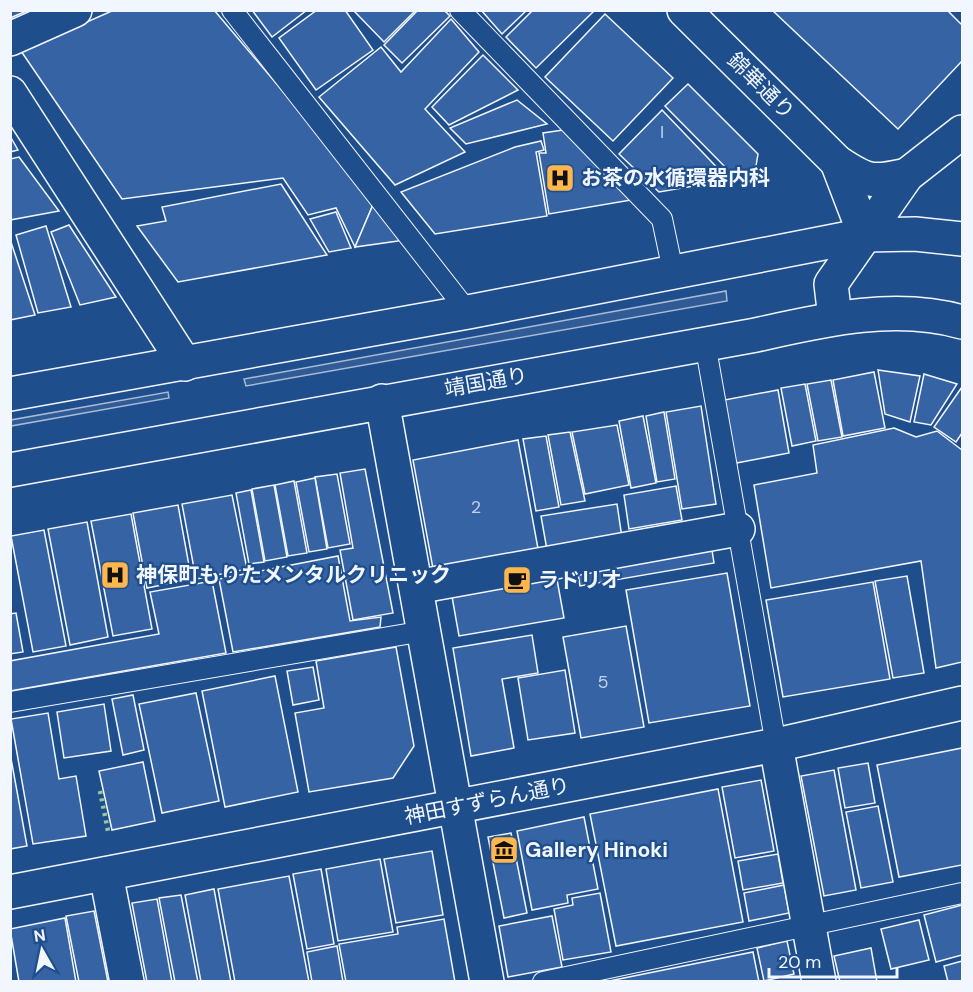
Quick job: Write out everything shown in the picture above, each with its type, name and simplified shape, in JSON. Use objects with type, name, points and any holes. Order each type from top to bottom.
[{"type":"street","points":[[10,39],[75,10]]},
{"type":"street","name":"錦華通り","points":[[684,10],[837,162],[863,179],[884,180],[907,175]]},
{"type":"street","points":[[10,93],[185,364]]},
{"type":"street","points":[[835,318],[831,284],[907,175],[963,132]]},
{"type":"street","name":"錦華通り","points":[[837,162],[865,235]]},
{"type":"street","points":[[10,394],[468,312],[865,235],[915,234],[963,239]]},
{"type":"street","name":"靖国通り","points":[[10,470],[705,344],[835,318],[889,314],[941,316],[963,322]]},
{"type":"street","points":[[382,401],[488,981]]},
{"type":"street","points":[[416,587],[738,529]]},
{"type":"street","name":"神田すずらん通り","points":[[10,892],[776,745],[963,703]]},
{"type":"street","points":[[776,745],[819,981]]},
{"type":"street","points":[[106,874],[127,981]]},
{"type":"lane","points":[[232,10],[468,312]]},
{"type":"lane","points":[[460,10],[662,219],[673,271]]},
{"type":"lane","points":[[705,344],[776,745]]},
{"type":"lane","points":[[10,702],[424,631]]},
{"type":"lane","points":[[543,981],[963,892]]},
{"type":"shaded area","points":[[726,291],[727,301],[246,386],[244,379]]},
{"type":"shaded area","points":[[168,392],[169,398],[11,426],[11,420]]},
{"type":"building","points":[[10,10],[29,10],[10,18]]},
{"type":"building","points":[[114,10],[214,10],[375,200],[355,247],[336,208],[308,215],[283,178],[122,199],[21,51]]},
{"type":"building","points":[[252,10],[307,10],[272,37]]},
{"type":"building","points":[[317,10],[345,10],[373,50],[316,90],[279,38]]},
{"type":"building","points":[[357,10],[416,10],[384,42],[355,12]]},
{"type":"building","points":[[418,10],[444,10],[450,16],[402,63],[384,45]]},
{"type":"building","points":[[481,10],[527,10],[502,34]]},
{"type":"building","points":[[533,10],[595,10],[536,68],[506,37]]},
{"type":"building","points":[[772,10],[947,10],[962,25],[962,61],[898,129]]},
{"type":"building","points":[[605,14],[673,78],[613,141],[545,77]]},
{"type":"building","points":[[451,19],[479,52],[425,109],[465,152],[395,185],[319,97],[381,47],[401,72]]},
{"type":"building","points":[[483,55],[518,90],[449,125],[432,107]]},
{"type":"building","points":[[688,84],[758,154],[755,172],[735,177],[665,106]]},
{"type":"building","points":[[517,100],[547,124],[466,144],[450,128]]},
{"type":"building","points":[[662,110],[729,180],[659,192],[619,154]]},
{"type":"building","points":[[563,130],[631,200],[549,214],[539,153],[546,153],[543,133]]},
{"type":"building","points":[[10,136],[18,150],[10,152]]},
{"type":"building","points":[[541,141],[544,150],[536,152],[547,216],[435,234],[401,192],[515,147]]},
{"type":"building","points":[[19,157],[59,211],[10,220],[10,159]]},
{"type":"building","points":[[281,184],[327,255],[178,282],[137,226],[166,221],[162,207]]},
{"type":"building","points":[[375,200],[402,237],[398,241],[355,247]]},
{"type":"building","points":[[336,212],[351,248],[329,252],[310,219]]},
{"type":"building","points":[[69,225],[116,297],[80,305],[51,232]]},
{"type":"building","points":[[46,226],[71,307],[38,313],[16,235]]},
{"type":"building","points":[[10,239],[35,315],[10,320]]},
{"type":"building","points":[[878,370],[920,376],[910,422],[885,414]]},
{"type":"building","points":[[874,372],[885,428],[843,436],[833,380]]},
{"type":"building","points":[[924,374],[957,384],[931,425],[914,422]]},
{"type":"building","points":[[831,380],[842,437],[818,441],[807,384]]},
{"type":"building","points":[[805,384],[816,441],[792,446],[781,388]]},
{"type":"building","points":[[962,387],[962,433],[956,442],[934,427]]},
{"type":"building","points":[[778,390],[789,453],[731,464],[719,401]]},
{"type":"building","points":[[701,406],[716,504],[682,509],[666,412]]},
{"type":"building","points":[[664,412],[675,479],[657,482],[646,416]]},
{"type":"building","points":[[643,416],[656,483],[631,488],[619,421]]},
{"type":"building","points":[[617,425],[629,485],[585,494],[572,432]]},
{"type":"building","points":[[894,428],[916,437],[937,431],[962,450],[962,662],[936,668],[921,561],[771,588],[754,485],[817,473],[813,445]]},
{"type":"building","points":[[570,432],[585,501],[561,505],[548,435]]},
{"type":"building","points":[[546,436],[559,507],[536,511],[523,439]]},
{"type":"building","points":[[518,440],[539,554],[434,574],[413,460]]},
{"type":"building","points":[[365,469],[393,613],[353,620],[340,550],[353,548],[340,473]]},
{"type":"building","points":[[337,474],[350,544],[328,548],[315,477]]},
{"type":"building","points":[[315,478],[327,549],[309,552],[296,482]]},
{"type":"building","points":[[294,481],[307,553],[288,556],[275,485]]},
{"type":"building","points":[[274,485],[287,557],[265,561],[252,489]]},
{"type":"building","points":[[676,486],[682,520],[629,529],[624,495]]},
{"type":"building","points":[[251,490],[264,562],[249,564],[236,493]]},
{"type":"building","points":[[232,495],[247,569],[196,579],[182,504]]},
{"type":"building","points":[[617,504],[622,538],[547,550],[541,516]]},
{"type":"building","points":[[178,505],[190,571],[165,575],[167,584],[147,588],[133,513]]},
{"type":"building","points":[[131,514],[152,629],[113,636],[91,521]]},
{"type":"building","points":[[87,522],[108,637],[70,645],[48,529]]},
{"type":"building","points":[[44,530],[66,646],[33,652],[11,536]]},
{"type":"building","points":[[711,544],[714,563],[580,586],[577,566]]},
{"type":"building","points":[[338,556],[350,621],[381,617],[380,627],[233,652],[219,579]]},
{"type":"building","points":[[727,573],[750,706],[649,723],[626,590]]},
{"type":"building","points":[[556,574],[564,618],[459,636],[451,591]]},
{"type":"building","points":[[907,576],[924,673],[893,678],[875,581]]},
{"type":"building","points":[[212,581],[226,653],[10,691],[10,661],[159,634],[150,592]]},
{"type":"building","points":[[873,582],[890,679],[783,697],[766,600]]},
{"type":"building","points":[[16,613],[23,652],[10,654],[10,614]]},
{"type":"building","points":[[626,626],[644,727],[581,738],[563,637]]},
{"type":"building","points":[[532,635],[538,673],[502,679],[514,748],[471,756],[453,648]]},
{"type":"building","points":[[396,647],[414,746],[393,778],[309,792],[295,713],[324,708],[316,661]]},
{"type":"building","points":[[313,667],[319,700],[293,705],[287,671]]},
{"type":"building","points":[[565,670],[575,733],[528,740],[518,678]]},
{"type":"building","points":[[275,676],[298,792],[225,807],[202,691]]},
{"type":"building","points":[[196,693],[219,801],[162,813],[139,704]]},
{"type":"building","points":[[133,695],[144,750],[123,755],[112,699]]},
{"type":"building","points":[[104,704],[111,751],[64,758],[57,712]]},
{"type":"building","points":[[48,713],[59,779],[76,776],[86,836],[33,844],[11,719]]},
{"type":"building","points":[[962,748],[962,865],[899,877],[877,765]]},
{"type":"building","points":[[10,753],[27,846],[10,849]]},
{"type":"building","points":[[143,762],[155,821],[112,830],[99,771]]},
{"type":"building","points":[[868,763],[875,803],[845,808],[838,768]]},
{"type":"building","points":[[834,770],[856,890],[824,896],[801,776]]},
{"type":"building","points":[[761,780],[774,851],[735,858],[722,787]]},
{"type":"building","points":[[718,789],[743,922],[616,946],[590,814]]},
{"type":"building","points":[[878,806],[893,882],[861,888],[846,812]]},
{"type":"building","points":[[584,817],[598,889],[567,895],[568,903],[532,910],[517,831]]},
{"type":"building","points":[[511,833],[527,913],[504,918],[488,837]]},
{"type":"building","points":[[432,851],[443,915],[396,923],[384,859]]},
{"type":"building","points":[[778,854],[783,883],[743,890],[738,861]]},
{"type":"building","points":[[380,859],[393,932],[338,941],[326,869]]},
{"type":"building","points":[[321,869],[334,944],[307,949],[293,874]]},
{"type":"building","points":[[289,876],[309,982],[235,982],[218,889]]},
{"type":"building","points":[[784,885],[789,913],[749,921],[744,893]]},
{"type":"building","points":[[214,889],[231,982],[201,982],[185,895]]},
{"type":"building","points":[[600,893],[611,952],[563,960],[554,909],[573,905],[572,898]]},
{"type":"building","points":[[181,895],[198,982],[175,982],[159,898]]},
{"type":"building","points":[[157,899],[172,982],[147,982],[132,903]]},
{"type":"building","points":[[962,905],[962,955],[936,962],[924,915]]},
{"type":"building","points":[[94,911],[108,982],[79,982],[66,916]]},
{"type":"building","points":[[552,916],[562,967],[508,977],[499,926]]},
{"type":"building","points":[[65,918],[76,982],[19,982],[10,929]]},
{"type":"building","points":[[444,919],[455,982],[346,982],[339,944],[398,934],[397,927]]},
{"type":"building","points":[[919,920],[929,960],[891,969],[881,929]]},
{"type":"building","points":[[787,941],[794,974],[764,981],[757,948]]},
{"type":"building","points":[[337,946],[343,982],[312,982],[307,952]]},
{"type":"building","points":[[871,948],[877,982],[840,982],[834,956]]},
{"type":"building","points":[[753,952],[759,982],[609,981]]},
{"type":"building","points":[[962,961],[962,982],[948,982],[944,966]]},
{"type":"hedge","points":[[100,791],[108,831]]},
{"type":"place","name":"お茶の水循環器内科","points":[[560,178]]},
{"type":"place","name":"神保町もりたメンタルクリニック","points":[[115,575]]},
{"type":"place","name":"ラドリオ","points":[[517,580]]},
{"type":"place","name":"Gallery Hinoki","points":[[504,850]]}]
